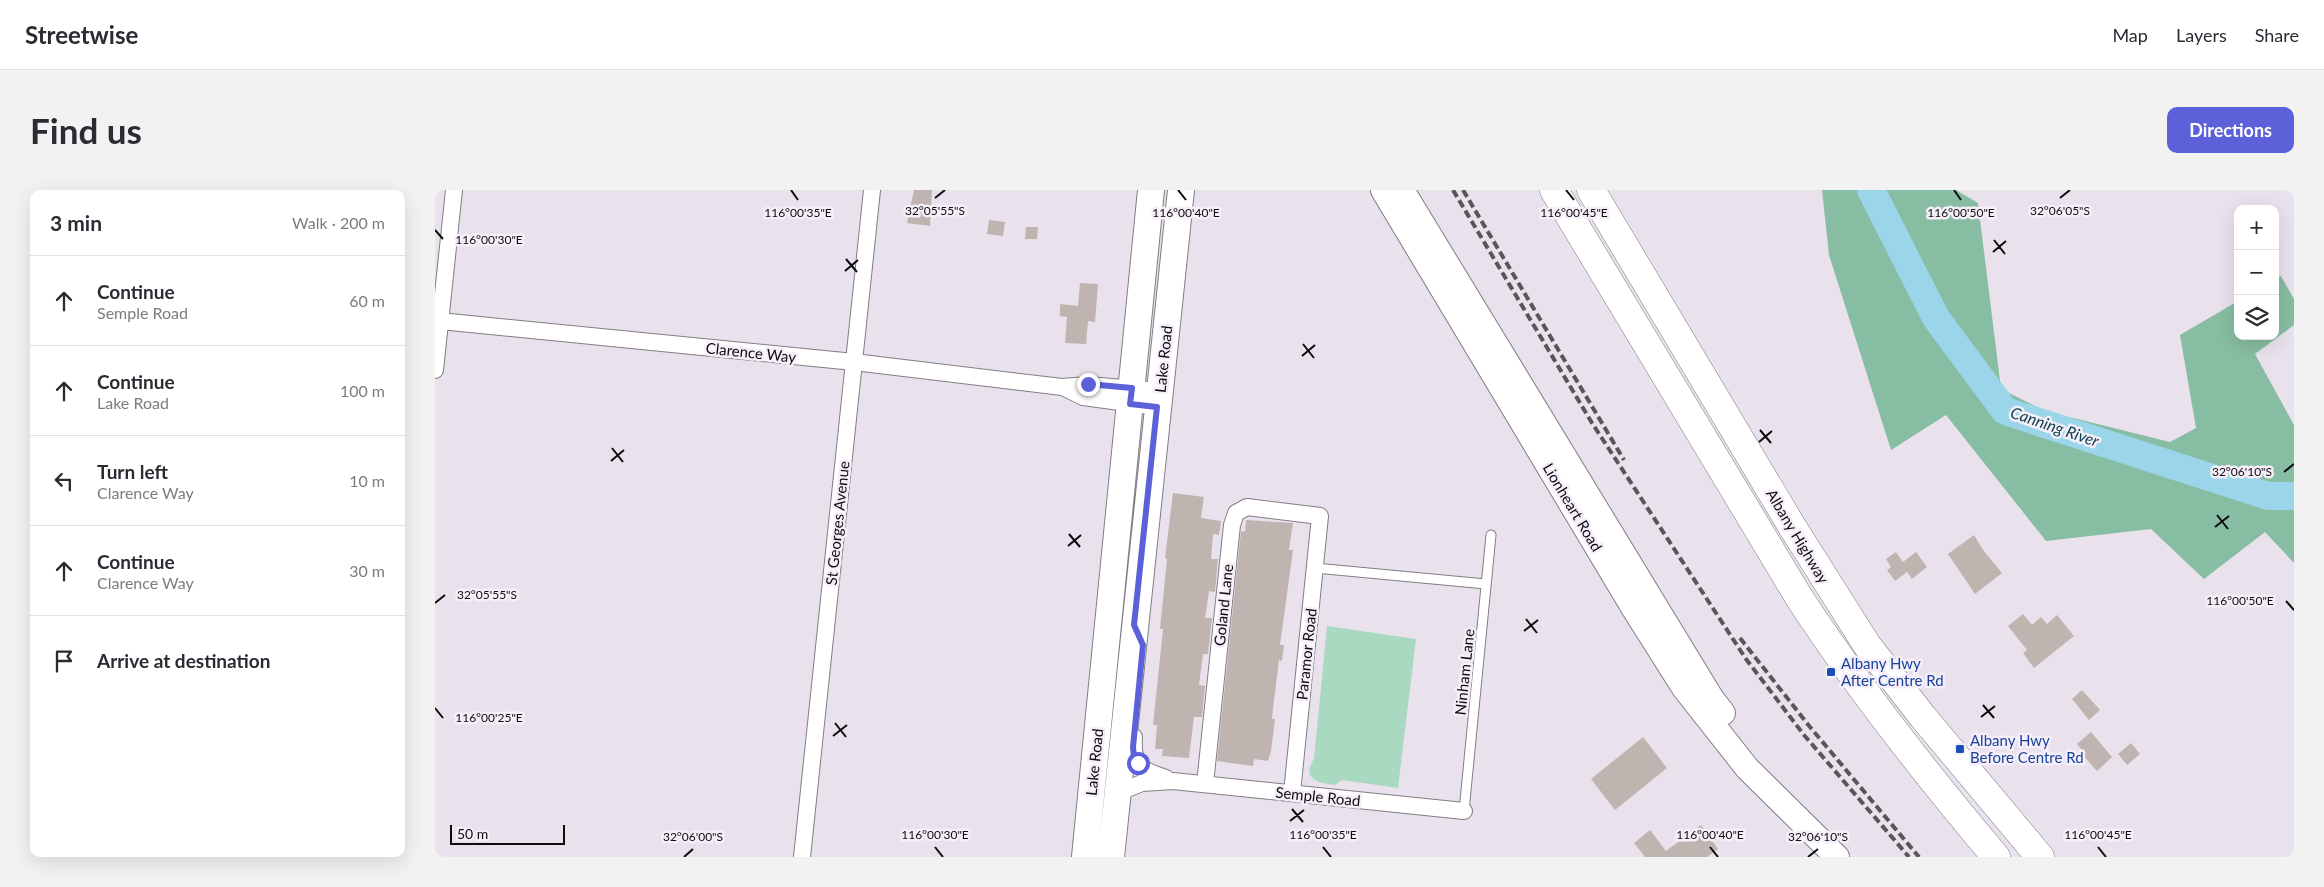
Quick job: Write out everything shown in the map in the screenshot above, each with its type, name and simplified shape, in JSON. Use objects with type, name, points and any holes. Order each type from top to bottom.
[{"type":"highway","name":"Albany Highway","points":[[1554,190],[1800,599],[1834,651],[1919,764],[1995,857]]},
{"type":"highway","name":"Albany Highway","points":[[1591,190],[1793,528],[1867,645],[2034,855]]},
{"type":"highway","points":[[1627,310],[1653,292]]},
{"type":"main road","name":"Lake Road","points":[[1085,857],[1151,190]]},
{"type":"main road","name":"Lake Road","points":[[1111,857],[1181,190]]},
{"type":"main road","name":"Lionheart Road","points":[[1383,190],[1634,609],[1684,688],[1747,768],[1834,856]]},
{"type":"main road","name":"Lionheart Road","points":[[1402,190],[1711,699],[1760,762],[1786,808]]},
{"type":"street","points":[[435,370],[454,190]]},
{"type":"street","name":"St Georges Avenue","points":[[802,857],[872,190]]},
{"type":"street","name":"Clarence Way","points":[[440,321],[854,362],[1062,386],[1083,397],[1131,396],[1158,399]]},
{"type":"street","name":"Goland Lane","points":[[1205,784],[1233,518],[1239,510],[1247,507],[1320,516]]},
{"type":"street","name":"Paramor Road","points":[[1292,793],[1320,516]]},
{"type":"street","name":"Semple Road","points":[[1134,625],[1143,645],[1134,732],[1134,757],[1145,772],[1173,781]]},
{"type":"street","name":"Semple Road","points":[[1117,793],[1142,784],[1173,781],[1464,812]]},
{"type":"lane","name":"Ninham Lane","points":[[1464,812],[1491,535]]},
{"type":"lane","points":[[1315,568],[1487,584]]},
{"type":"green space","points":[[1822,190],[1956,190],[1978,203],[2001,389],[2045,411],[2170,442],[2196,428],[2180,335],[2234,303],[2234,340],[2274,340],[2255,354],[2294,425],[2294,563],[2265,532],[2204,579],[2151,529],[2046,541],[1946,415],[1891,450],[1829,255]]},
{"type":"green space","points":[[2281,276],[2294,299],[2294,325],[2279,336],[2279,277]]},
{"type":"green space","points":[[1327,626],[1416,639],[1398,788],[1342,780],[1335,785],[1328,784],[1317,781],[1310,775],[1310,765],[1314,759]]},
{"type":"building","points":[[914,190],[932,190],[930,226],[907,223]]},
{"type":"building","points":[[989,220],[1005,222],[1003,236],[987,234]]},
{"type":"building","points":[[1026,227],[1038,227],[1037,239],[1025,239]]},
{"type":"building","points":[[1080,283],[1098,284],[1095,322],[1088,321],[1086,344],[1065,343],[1067,317],[1060,316],[1060,304],[1078,306]]},
{"type":"building","points":[[1173,493],[1204,497],[1201,518],[1221,521],[1219,535],[1213,534],[1211,559],[1218,559],[1215,592],[1209,591],[1205,618],[1212,618],[1208,654],[1203,654],[1199,685],[1205,686],[1202,717],[1194,717],[1189,758],[1162,756],[1163,749],[1155,749],[1157,725],[1153,725],[1163,629],[1160,629],[1167,559],[1165,558]]},
{"type":"building","points":[[1246,520],[1293,523],[1289,550],[1293,550],[1280,645],[1284,645],[1282,661],[1279,660],[1272,719],[1275,719],[1271,751],[1268,761],[1254,759],[1253,766],[1217,761],[1241,531],[1245,532]]},
{"type":"building","points":[[1974,535],[1983,550],[2002,573],[1975,594],[1948,554]]},
{"type":"building","points":[[1896,552],[1903,562],[1916,552],[1927,567],[1912,579],[1907,572],[1895,581],[1887,570],[1891,567],[1886,559]]},
{"type":"building","points":[[2023,614],[2032,625],[2041,617],[2047,624],[2057,615],[2074,636],[2034,668],[2023,653],[2027,650],[2008,626]]},
{"type":"building","points":[[2082,690],[2100,710],[2089,720],[2072,699]]},
{"type":"building","points":[[2091,732],[2112,757],[2097,771],[2080,752],[2082,750],[2077,744]]},
{"type":"building","points":[[1643,737],[1667,768],[1615,810],[1591,779]]},
{"type":"building","points":[[2131,743],[2140,754],[2127,765],[2118,754]]},
{"type":"building","points":[[1701,825],[1718,849],[1707,857],[1645,857],[1634,843],[1650,830],[1666,851]]},
{"type":"waterway","name":"Canning River","points":[[1871,190],[1936,318],[2005,411],[2268,496],[2294,496]]},
{"type":"railway","points":[[1453,190],[1592,423],[1746,659],[1804,735],[1909,857]]},
{"type":"railway","points":[[1463,190],[1624,460]]},
{"type":"railway","points":[[1740,638],[1810,727],[1919,857]]},
{"type":"place","name":"Albany Hwy After Centre Rd","points":[[1831,672]]},
{"type":"place","name":"Albany Hwy Before Centre Rd","points":[[1960,749]]},
{"type":"route","points":[[1088,384],[1132,388],[1130,404],[1157,407],[1134,625],[1140,634],[1143,645],[1133,747],[1134,757],[1138,763]]}]
